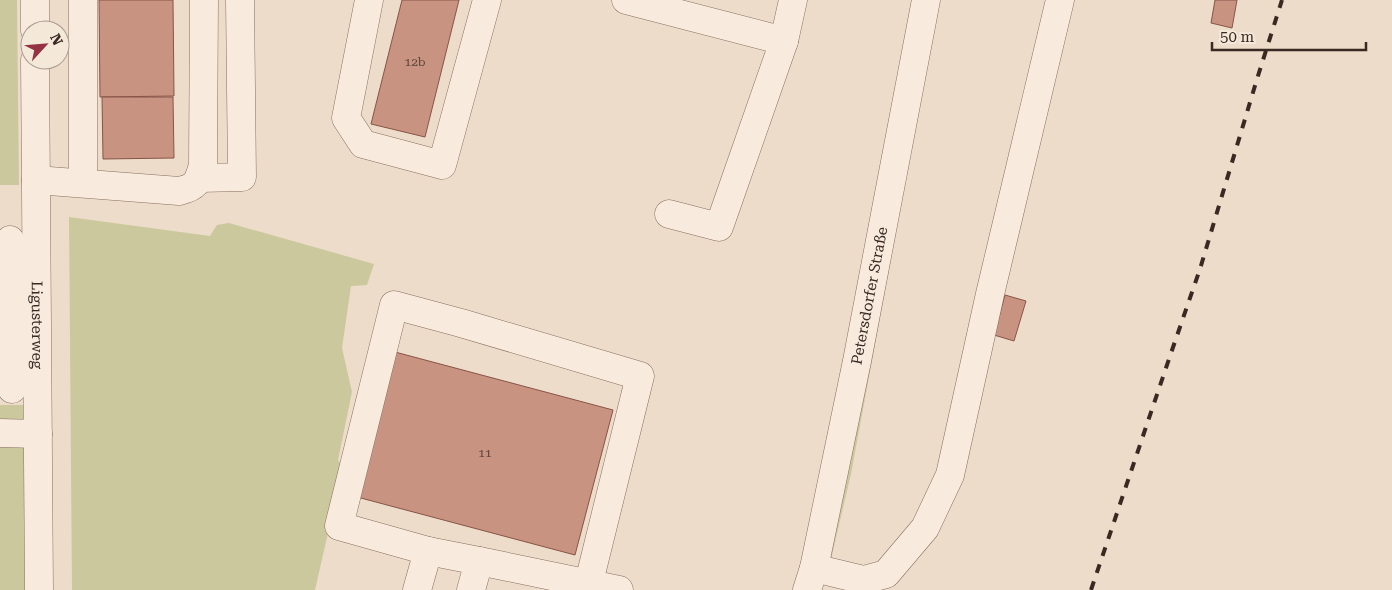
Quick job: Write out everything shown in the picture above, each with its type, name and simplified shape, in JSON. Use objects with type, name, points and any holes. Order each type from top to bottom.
[{"type":"street","points":[[35,0],[35,20]]},
{"type":"street","points":[[83,0],[83,183]]},
{"type":"street","points":[[36,180],[178,191],[191,188],[199,178],[203,165],[204,0]]},
{"type":"street","points":[[199,178],[242,177],[240,0]]},
{"type":"street","points":[[369,0],[346,118],[363,144],[442,164],[487,0]]},
{"type":"street","points":[[626,0],[784,41]]},
{"type":"street","points":[[669,214],[719,227],[784,41],[793,0]]},
{"type":"street","name":"Petersdorfer Straße","points":[[811,579],[857,362],[926,0]]},
{"type":"street","points":[[811,579],[864,580],[886,574],[924,528],[950,475],[990,294],[1060,0]]},
{"type":"street","name":"Ligusterweg","points":[[35,70],[36,180],[15,240],[17,389],[38,434],[39,590]]},
{"type":"street","points":[[588,587],[640,376],[394,305],[339,526],[428,551],[588,587],[618,590]]},
{"type":"street","points":[[0,434],[38,434]]},
{"type":"street","points":[[417,590],[428,551]]},
{"type":"street","points":[[471,590],[479,561]]},
{"type":"shaded area","points":[[0,0],[17,0],[19,185],[0,185]]},
{"type":"shaded area","points":[[939,0],[851,474],[829,568],[825,564]]},
{"type":"shaded area","points":[[69,217],[210,236],[217,225],[229,223],[374,264],[367,285],[351,286],[342,348],[352,392],[338,460],[343,467],[315,590],[72,590]]},
{"type":"shaded area","points":[[0,405],[27,405],[29,590],[0,590]]},
{"type":"building","points":[[99,0],[173,0],[174,96],[100,97]]},
{"type":"building","points":[[402,0],[459,0],[425,137],[371,124]]},
{"type":"building","points":[[1215,0],[1237,0],[1232,28],[1211,23]]},
{"type":"building","points":[[102,97],[173,97],[174,158],[103,159]]},
{"type":"building","points":[[1005,295],[1026,301],[1014,341],[994,335]]},
{"type":"building","points":[[395,352],[613,410],[575,555],[357,497]]},
{"type":"railway","points":[[1091,590],[1200,269],[1282,0]]}]
